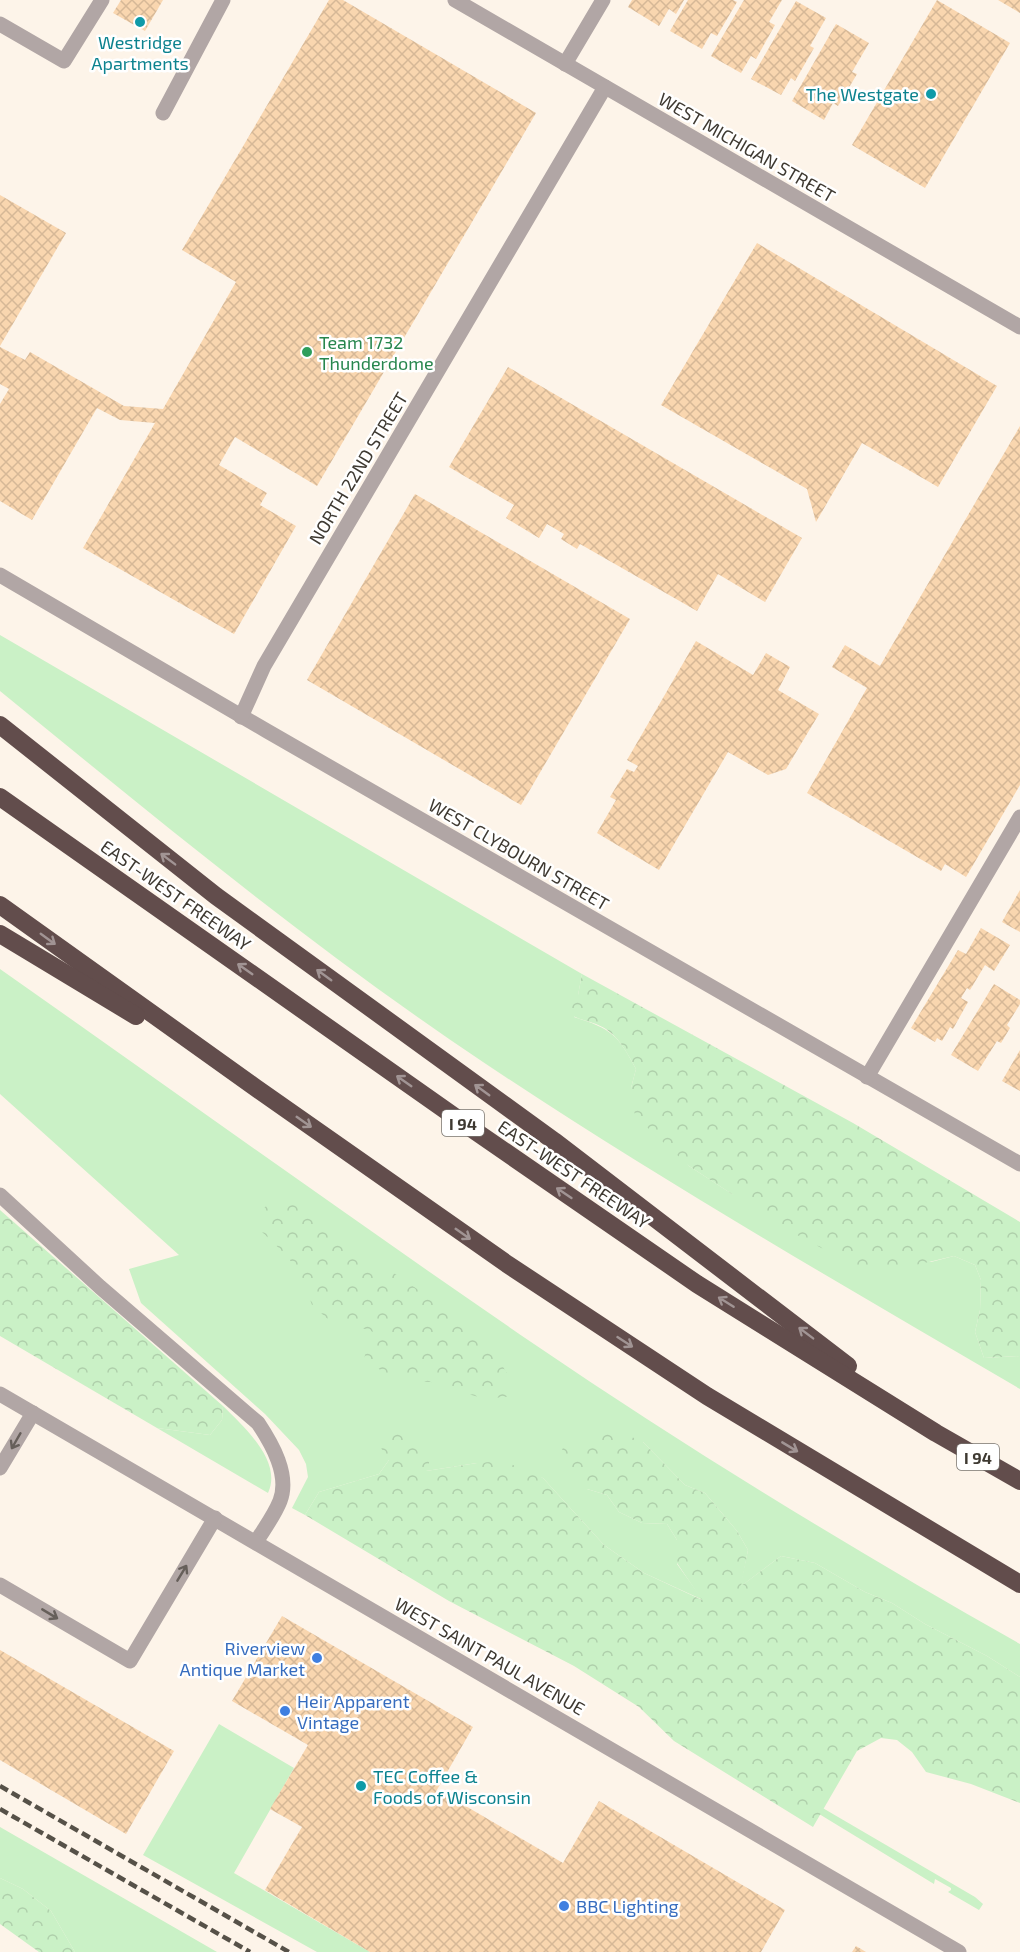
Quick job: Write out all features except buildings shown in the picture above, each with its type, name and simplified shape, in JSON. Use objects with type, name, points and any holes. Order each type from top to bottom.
[{"type":"highway","points":[[0,725],[208,890],[554,1141],[936,1432]]},
{"type":"highway","name":"EAST-WEST FREEWAY","points":[[0,797],[697,1284],[936,1432],[1020,1481]]},
{"type":"highway","points":[[0,905],[507,1264],[707,1396],[1020,1584]]},
{"type":"highway","points":[[0,934],[256,1088]]},
{"type":"street","points":[[0,24],[64,61],[102,0]]},
{"type":"street","points":[[163,114],[224,0]]},
{"type":"street","name":"WEST MICHIGAN STREET","points":[[455,0],[1020,327]]},
{"type":"street","points":[[566,64],[603,0]]},
{"type":"street","name":"NORTH 22ND STREET","points":[[242,717],[264,666],[605,87]]},
{"type":"street","name":"WEST CLYBOURN STREET","points":[[0,575],[242,717],[1020,1164]]},
{"type":"street","points":[[867,1077],[1020,817]]},
{"type":"street","points":[[0,1194],[100,1287],[258,1423],[278,1461],[282,1480],[280,1500],[256,1542]]},
{"type":"street","name":"WEST SAINT PAUL AVENUE","points":[[0,1394],[959,1952]]},
{"type":"street","points":[[0,1468],[33,1413]]},
{"type":"street","points":[[0,1585],[130,1661],[215,1518]]},
{"type":"green space","points":[[0,635],[582,974],[574,1017],[606,1030],[624,1048],[636,1069],[631,1088],[689,1166],[732,1194],[931,1262],[954,1256],[975,1265],[981,1280],[980,1310],[975,1332],[984,1358],[1020,1356],[1020,1389],[749,1230],[615,1148],[420,1019],[297,929],[0,691]]},
{"type":"green space","points":[[0,969],[593,1384],[774,1499],[896,1573],[1020,1644],[1020,1677],[892,1603],[865,1592],[815,1563],[781,1556],[740,1587],[748,1550],[737,1531],[705,1493],[685,1485],[643,1442],[587,1489],[607,1495],[619,1512],[642,1523],[667,1524],[677,1540],[677,1564],[703,1600],[644,1573],[604,1545],[543,1478],[477,1463],[426,1471],[389,1460],[379,1474],[319,1492],[305,1515],[292,1508],[308,1477],[306,1464],[299,1450],[265,1414],[141,1303],[129,1269],[179,1255],[0,1094]]},
{"type":"green space","points":[[582,974],[853,1123],[1020,1222],[1020,1356],[984,1358],[975,1332],[980,1310],[981,1280],[975,1265],[954,1256],[895,1270],[857,1267],[784,1228],[689,1166],[635,1116],[631,1088],[636,1069],[620,1043],[603,1027],[577,1018],[566,1011],[578,995]]},
{"type":"green space","points":[[275,1199],[294,1201],[330,1231],[353,1243],[358,1257],[367,1267],[391,1271],[423,1293],[492,1348],[512,1382],[512,1396],[489,1398],[473,1396],[435,1383],[400,1379],[364,1359],[367,1347],[376,1345],[380,1338],[370,1330],[331,1322],[312,1305],[301,1274],[285,1254],[261,1231],[255,1215]]},
{"type":"green space","points":[[0,1210],[223,1406],[222,1420],[210,1435],[157,1428],[0,1336]]},
{"type":"green space","points":[[223,1406],[250,1434],[266,1457],[271,1481],[268,1493],[157,1428],[210,1435],[222,1420]]},
{"type":"green space","points":[[616,1430],[643,1442],[685,1485],[705,1493],[737,1531],[748,1550],[741,1586],[781,1556],[815,1563],[865,1592],[892,1603],[1020,1677],[1020,1803],[971,1784],[926,1772],[912,1752],[897,1740],[881,1738],[857,1751],[813,1827],[674,1741],[639,1707],[574,1666],[449,1601],[305,1515],[319,1492],[379,1474],[389,1460],[379,1445],[390,1433],[414,1436],[429,1452],[429,1464],[426,1471],[504,1461],[543,1478],[604,1545],[644,1573],[702,1600],[677,1563],[677,1540],[667,1524],[642,1523],[619,1512],[607,1495],[587,1489],[556,1460],[563,1448]]},
{"type":"green space","points":[[219,1724],[294,1768],[234,1873],[370,1952],[317,1952],[143,1855]]},
{"type":"green space","points":[[809,1800],[975,1897],[983,1904],[979,1910],[948,1892],[951,1888],[935,1879],[934,1884],[806,1806]]},
{"type":"green space","points":[[0,1827],[217,1952],[75,1952],[51,1911],[23,1889],[0,1878]]},
{"type":"green space","points":[[0,1878],[23,1889],[51,1911],[75,1952],[39,1952],[0,1924]]},
{"type":"railway","points":[[0,1786],[289,1952]]},
{"type":"railway","points":[[0,1809],[250,1952]]},
{"type":"place","name":"Westridge Apartments","points":[[140,22]]},
{"type":"place","name":"The Westgate","points":[[931,94]]},
{"type":"place","name":"Team 1732 Thunderdome","points":[[307,352]]},
{"type":"place","name":"Riverview Antique Market","points":[[317,1658]]},
{"type":"place","name":"Heir Apparent Vintage","points":[[285,1711]]},
{"type":"place","name":"TEC Coffee & Foods of Wisconsin","points":[[361,1786]]},
{"type":"place","name":"BBC Lighting","points":[[564,1906]]}]
